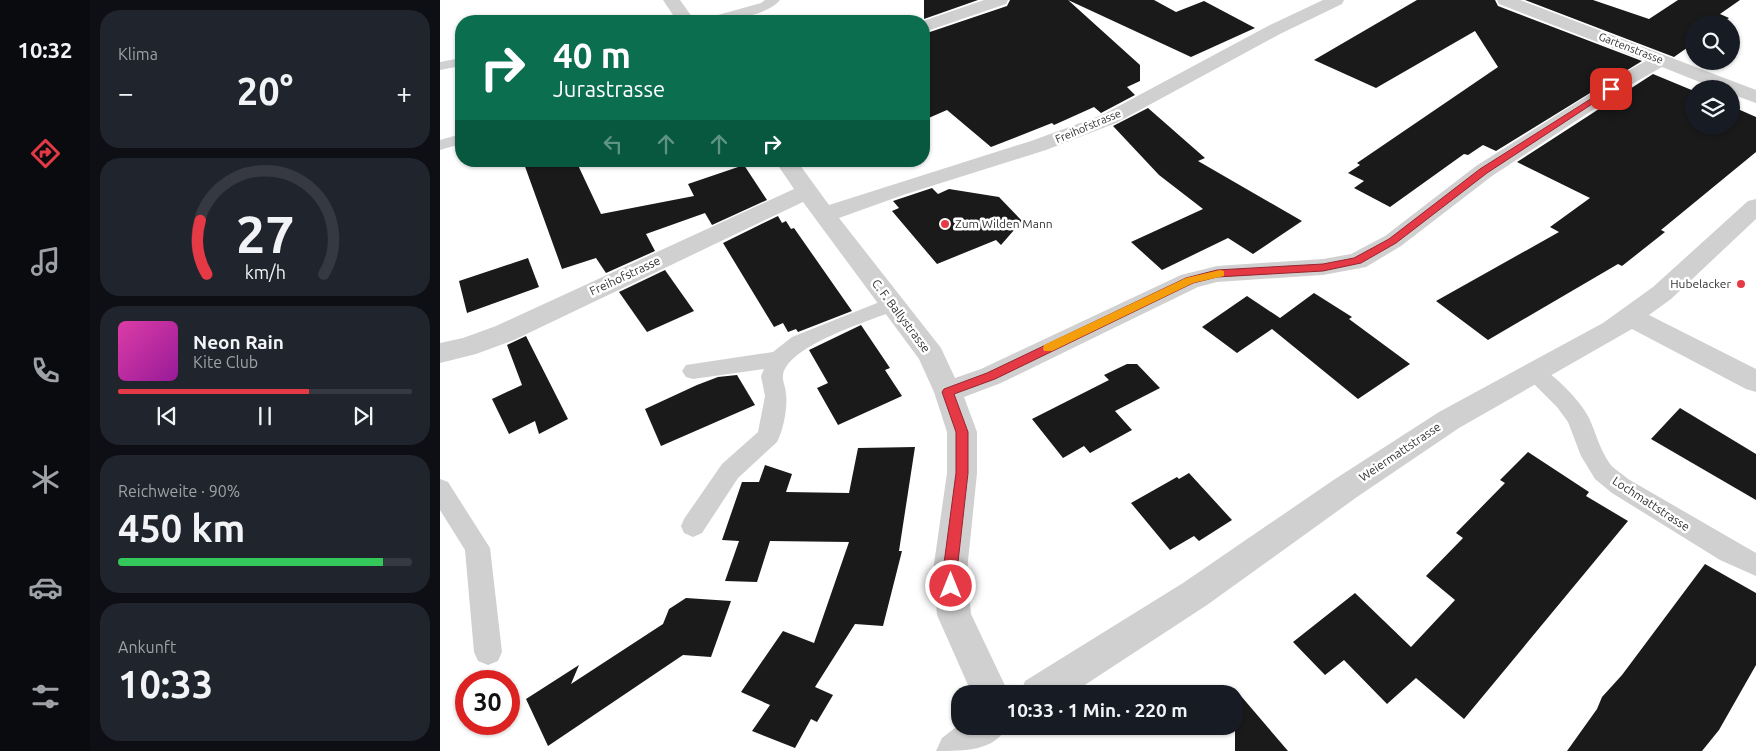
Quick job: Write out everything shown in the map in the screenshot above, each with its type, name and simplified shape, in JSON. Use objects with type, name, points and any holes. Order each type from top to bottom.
[{"type":"street","points":[[671,0],[682,15]]},
{"type":"street","points":[[930,25],[1000,0]]},
{"type":"street","name":"Freihofstrasse","points":[[824,214],[860,200],[1032,148],[1083,130],[1108,119],[1274,30],[1336,0]]},
{"type":"street","name":"Gartenstrasse","points":[[1505,0],[1756,97]]},
{"type":"street","points":[[948,392],[991,376],[1190,281],[1217,274],[1323,267],[1357,261],[1392,241],[1484,171],[1627,79],[1662,60]]},
{"type":"street","name":"C. F. Ballystrasse","points":[[790,167],[931,355],[948,392],[962,432],[962,473],[950,571],[954,615],[987,685]]},
{"type":"street","name":"Freihofstrasse","points":[[440,354],[467,347],[505,333],[807,192]]},
{"type":"street","name":"Weiermattstrasse","points":[[1052,685],[1196,594],[1346,488],[1448,420],[1612,330],[1662,293],[1756,206]]},
{"type":"street","points":[[1630,317],[1699,350],[1756,382]]},
{"type":"street","points":[[956,751],[977,735]]},
{"type":"lane","points":[[734,15],[766,6],[773,0]]},
{"type":"lane","points":[[440,66],[455,63]]},
{"type":"lane","points":[[440,145],[455,141]]},
{"type":"lane","points":[[692,526],[730,472],[769,436],[776,396],[772,376],[779,359],[799,342],[892,304]]},
{"type":"lane","points":[[693,371],[779,359]]},
{"type":"lane","name":"Lochmattstrasse","points":[[1533,372],[1565,401],[1578,418],[1593,456],[1603,472],[1620,486],[1729,552],[1756,565]]},
{"type":"lane","points":[[440,489],[477,548],[488,652]]},
{"type":"building","points":[[924,0],[978,0],[930,17],[930,15],[924,15]]},
{"type":"building","points":[[1010,0],[1068,0],[1140,65],[1140,81],[1127,87],[1135,95],[1101,113],[1094,107],[1054,125],[1052,123],[991,147],[947,110],[930,117],[930,32],[1007,6]]},
{"type":"building","points":[[1068,0],[1154,0],[1176,12],[1204,1],[1255,28],[1191,57]]},
{"type":"building","points":[[1417,0],[1495,0],[1498,6],[1642,61],[1496,151],[1483,145],[1468,155],[1464,154],[1390,207],[1354,188],[1364,181],[1348,173],[1360,165],[1357,163],[1498,67],[1475,31],[1376,88],[1314,60]]},
{"type":"building","points":[[1525,0],[1593,0],[1649,19],[1678,0],[1740,0],[1720,14],[1722,15],[1685,15],[1685,49],[1674,57]]},
{"type":"building","points":[[1653,74],[1685,87],[1685,135],[1740,135],[1740,110],[1756,117],[1756,152],[1661,230],[1665,232],[1622,266],[1618,264],[1488,340],[1436,301],[1559,232],[1550,227],[1590,198],[1517,162]]},
{"type":"building","points":[[1148,108],[1205,158],[1198,161],[1302,221],[1253,254],[1228,238],[1162,270],[1131,242],[1203,209],[1159,175],[1113,126]]},
{"type":"building","points":[[525,167],[579,167],[601,214],[694,196],[688,184],[738,167],[745,167],[767,200],[712,225],[705,213],[646,234],[655,251],[606,273],[596,258],[562,269]]},
{"type":"building","points":[[932,188],[938,194],[949,189],[999,197],[1022,221],[1001,245],[996,240],[937,264],[892,211],[899,208],[893,201]]},
{"type":"building","points":[[778,216],[782,223],[786,221],[791,229],[794,228],[852,311],[798,332],[796,329],[788,332],[783,323],[774,327],[723,243]]},
{"type":"building","points":[[528,258],[539,287],[467,313],[459,281]]},
{"type":"building","points":[[665,270],[694,311],[647,332],[619,292]]},
{"type":"building","points":[[1314,293],[1352,317],[1349,319],[1410,364],[1358,399],[1272,329],[1237,353],[1202,327],[1247,296],[1280,318]]},
{"type":"building","points":[[861,325],[890,368],[885,370],[902,396],[838,425],[817,388],[828,383],[809,350]]},
{"type":"building","points":[[526,336],[568,419],[539,434],[535,421],[509,434],[492,399],[522,385],[507,345]]},
{"type":"building","points":[[1127,364],[1137,364],[1160,388],[1115,411],[1132,430],[1090,453],[1084,446],[1063,458],[1032,419],[1109,380],[1104,375]]},
{"type":"building","points":[[737,375],[755,405],[661,446],[645,409],[718,377]]},
{"type":"building","points":[[1680,408],[1756,454],[1756,500],[1651,439]]},
{"type":"building","points":[[915,447],[899,551],[902,551],[883,626],[855,624],[815,687],[833,695],[817,722],[811,719],[795,748],[752,731],[770,705],[741,692],[783,631],[814,643],[849,542],[770,541],[757,582],[725,581],[739,541],[722,540],[742,482],[759,482],[765,465],[792,474],[786,492],[849,493],[858,448]]},
{"type":"building","points":[[1528,452],[1589,492],[1586,496],[1628,521],[1464,719],[1416,678],[1387,704],[1344,660],[1325,675],[1293,642],[1355,593],[1411,647],[1455,600],[1426,576],[1463,538],[1456,533],[1505,483],[1500,480]]},
{"type":"building","points":[[1189,473],[1232,520],[1199,541],[1194,536],[1170,550],[1131,503],[1177,477],[1179,479]]},
{"type":"building","points":[[1705,564],[1756,593],[1756,665],[1719,730],[1702,751],[1567,751],[1597,709],[1602,697],[1622,675]]},
{"type":"building","points":[[686,598],[731,601],[711,657],[683,655],[548,746],[526,699],[579,665],[571,684],[663,624],[669,609]]},
{"type":"building","points":[[1243,698],[1288,751],[1235,751],[1235,735],[1243,735]]},
{"type":"slow traffic","points":[[1048,348],[1190,281],[1220,273]]},
{"type":"place","name":"Zum Wilden Mann","points":[[945,224]]},
{"type":"place","name":"Hubelacker","points":[[1741,284]]},
{"type":"route","points":[[951,586],[950,571],[962,473],[962,432],[948,392],[991,376],[1190,281],[1217,274],[1242,271],[1340,266],[1357,261],[1392,241],[1484,171],[1611,89]]}]
